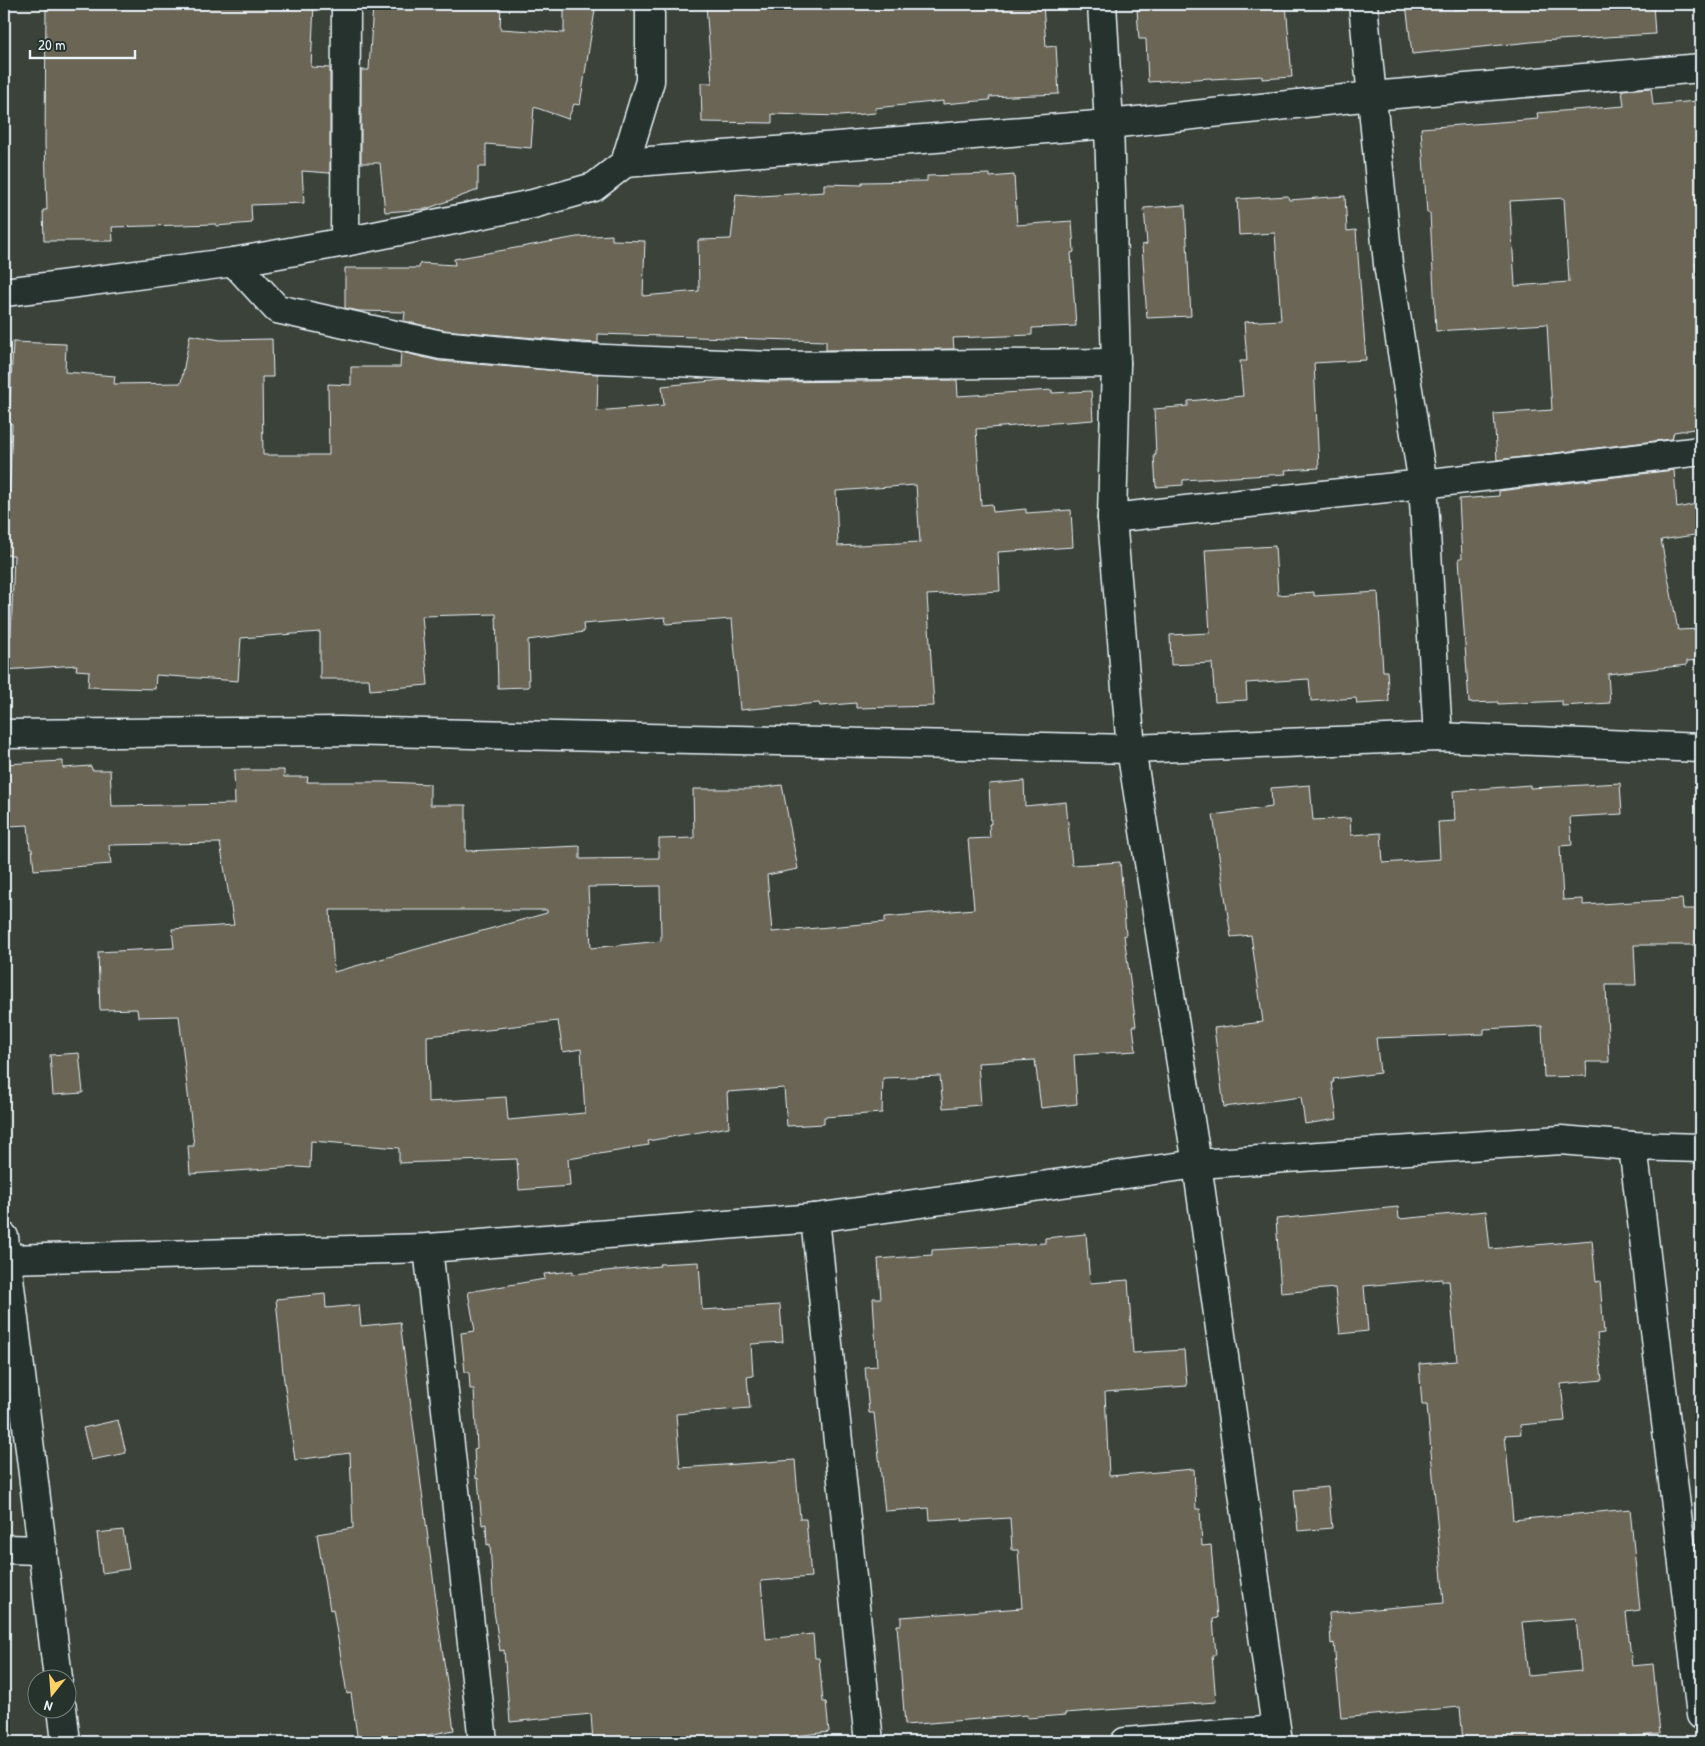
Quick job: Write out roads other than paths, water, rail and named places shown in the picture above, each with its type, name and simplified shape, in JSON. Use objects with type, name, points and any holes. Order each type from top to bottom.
[{"type":"street","points":[[345,242],[346,4]]},
{"type":"street","points":[[625,163],[650,81],[650,4]]},
{"type":"street","points":[[1102,4],[1109,124],[1116,363],[1112,518],[1131,750],[1197,1164],[1277,1736],[1125,1742]]},
{"type":"street","points":[[1363,4],[1388,264],[1423,484],[1438,737]]},
{"type":"street","points":[[4,292],[234,262],[345,242],[533,204],[594,187],[625,163],[1109,124],[1372,96],[1701,68]]},
{"type":"street","points":[[234,262],[277,309],[441,345],[581,358],[770,366],[1116,363]]},
{"type":"street","points":[[1112,518],[1701,451]]},
{"type":"street","points":[[4,734],[340,731],[1131,750],[1438,737],[1701,748]]},
{"type":"street","points":[[57,1668],[5,1248],[428,1248],[815,1218],[1197,1164],[1561,1140],[1633,1146],[1701,1148]]},
{"type":"street","points":[[1633,1146],[1701,1705]]},
{"type":"street","points":[[815,1218],[869,1742]]},
{"type":"street","points":[[428,1248],[483,1742]]},
{"type":"street","points":[[4,1549],[43,1550]]},
{"type":"street","points":[[63,1718],[66,1742]]}]
